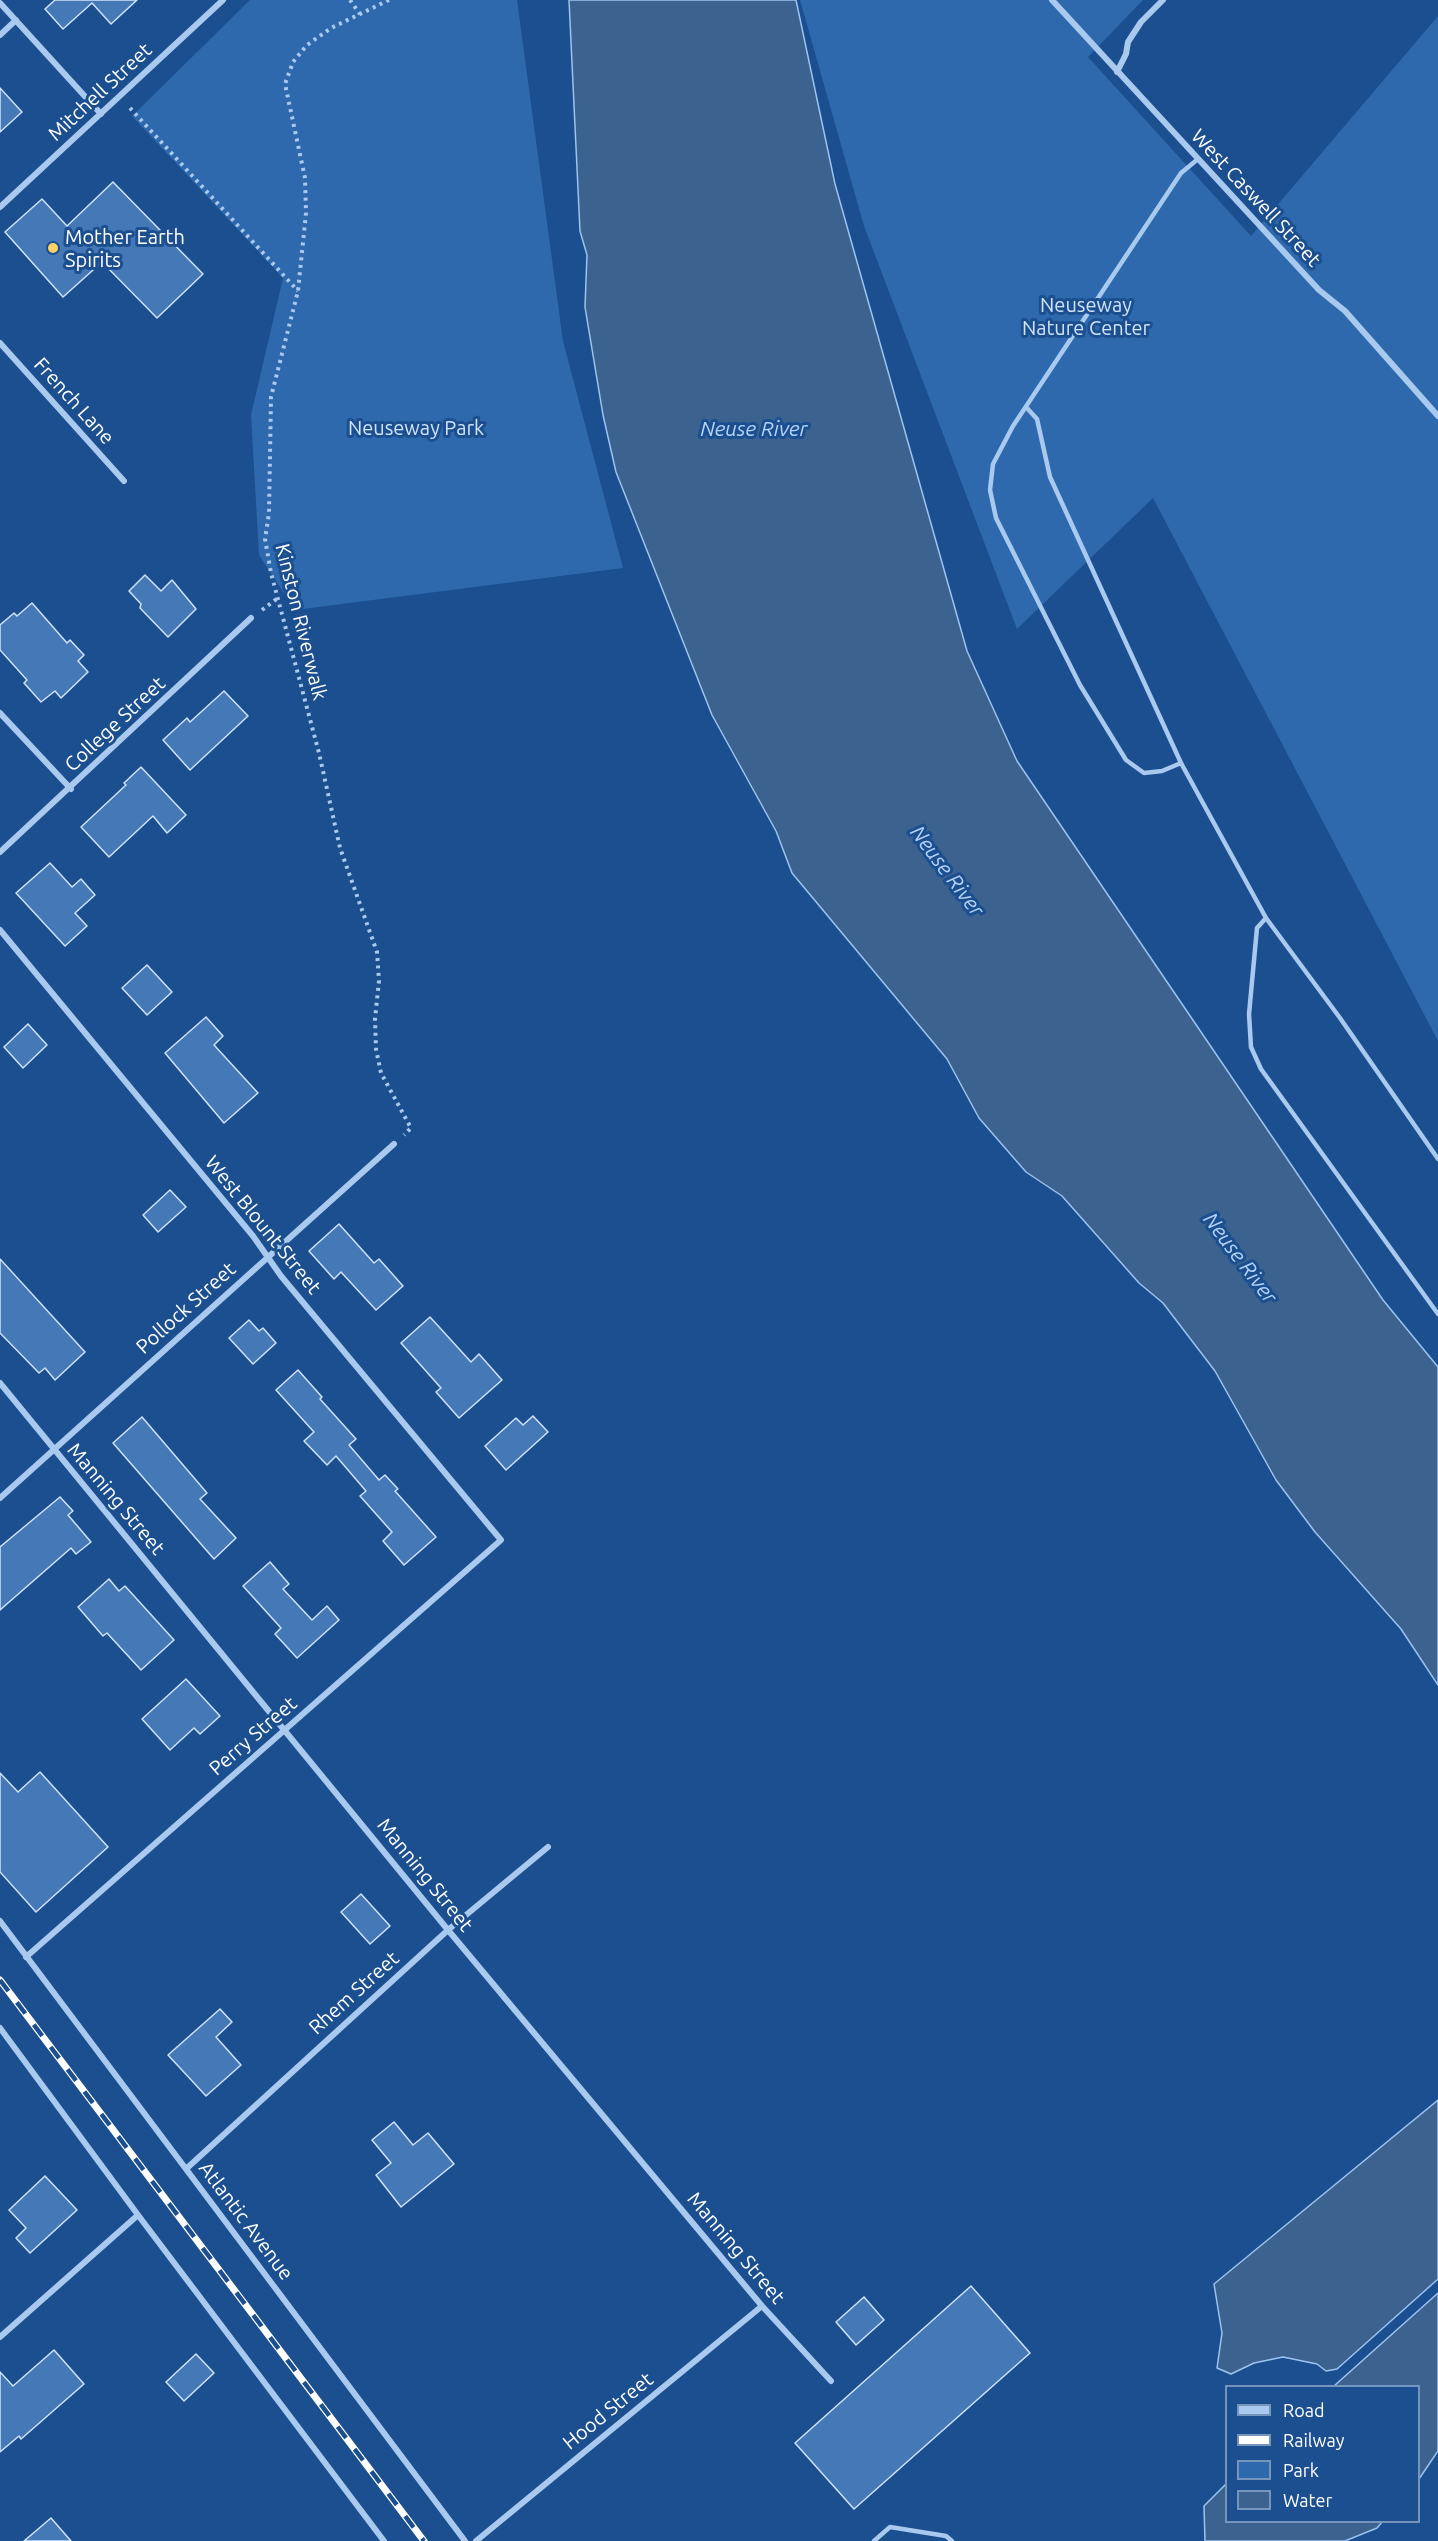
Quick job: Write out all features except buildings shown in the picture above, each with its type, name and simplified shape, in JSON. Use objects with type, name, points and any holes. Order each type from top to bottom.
[{"type":"street","name":"Mitchell Street","points":[[0,207],[223,0]]},
{"type":"street","name":"West Caswell Street","points":[[1052,0],[1319,290],[1345,311],[1438,416]]},
{"type":"street","points":[[1117,72],[1126,54],[1128,42],[1141,22],[1163,0]]},
{"type":"street","points":[[0,3],[101,114]]},
{"type":"street","points":[[0,35],[16,20]]},
{"type":"street","name":"French Lane","points":[[0,343],[124,482]]},
{"type":"street","name":"College Street","points":[[0,852],[71,789],[251,618]]},
{"type":"street","points":[[0,713],[71,789]]},
{"type":"street","name":"West Blount Street","points":[[0,930],[281,1276],[501,1540]]},
{"type":"street","name":"Pollock Street","points":[[0,1498],[394,1144]]},
{"type":"street","name":"Manning Street","points":[[0,1383],[286,1729],[448,1930],[762,2306],[831,2381]]},
{"type":"street","name":"Perry Street","points":[[26,1957],[501,1540]]},
{"type":"street","name":"Rhem Street","points":[[186,2169],[448,1930],[548,1847]]},
{"type":"street","name":"Atlantic Avenue","points":[[0,1921],[465,2541]]},
{"type":"street","points":[[0,2028],[384,2541]]},
{"type":"street","points":[[0,2337],[138,2215]]},
{"type":"street","name":"Hood Street","points":[[476,2541],[762,2306]]},
{"type":"lane","points":[[1181,764],[1162,771],[1144,773],[1126,760],[1080,685],[996,518],[990,490],[993,464],[1026,407],[1181,173],[1198,159]]},
{"type":"lane","points":[[1026,407],[1037,419],[1050,477],[1181,764],[1266,918],[1340,1018],[1438,1159]]},
{"type":"lane","points":[[1266,918],[1257,928],[1250,1014],[1251,1047],[1261,1069],[1438,1314]]},
{"type":"lane","points":[[874,2541],[890,2527],[946,2536],[952,2541]]},
{"type":"path","points":[[350,0],[360,14]]},
{"type":"path","name":"Kinston Riverwalk","points":[[389,0],[331,28],[308,45],[293,62],[285,84],[305,178],[306,213],[298,291],[271,397],[269,513],[265,539],[278,598],[319,753],[340,848],[377,952],[379,981],[375,1019],[376,1049],[381,1073],[411,1128],[394,1144]]},
{"type":"path","points":[[130,108],[298,291]]},
{"type":"path","points":[[251,618],[278,598]]},
{"type":"green space","name":"Neuseway Park","points":[[250,0],[517,0],[563,341],[623,568],[295,610],[259,555],[251,415],[283,278],[132,116]]},
{"type":"green space","name":"Neuseway Nature Center","points":[[800,0],[1143,0],[1088,57],[1251,236],[1438,16],[1438,1041],[1153,498],[1017,629],[864,226]]},
{"type":"water","name":"Neuse River","points":[[569,0],[796,0],[835,184],[967,651],[1017,761],[1383,1300],[1438,1367],[1438,1685],[1401,1629],[1315,1532],[1276,1480],[1215,1371],[1163,1303],[1139,1283],[1062,1196],[1026,1172],[979,1118],[947,1059],[792,873],[776,831],[712,715],[616,472],[603,415],[585,307],[587,255],[580,231]]},
{"type":"water","points":[[1438,2100],[1438,2279],[1337,2369],[1326,2371],[1317,2364],[1283,2357],[1254,2363],[1231,2374],[1217,2368],[1222,2333],[1214,2284]]},
{"type":"water","points":[[1438,2293],[1438,2451],[1420,2478],[1420,2385],[1335,2385]]},
{"type":"water","points":[[1225,2485],[1225,2523],[1381,2523],[1377,2528],[1345,2541],[1205,2541],[1204,2506]]},
{"type":"railway","points":[[0,1980],[424,2541]]},
{"type":"place","name":"Mother Earth Spirits","points":[[53,248]]}]
